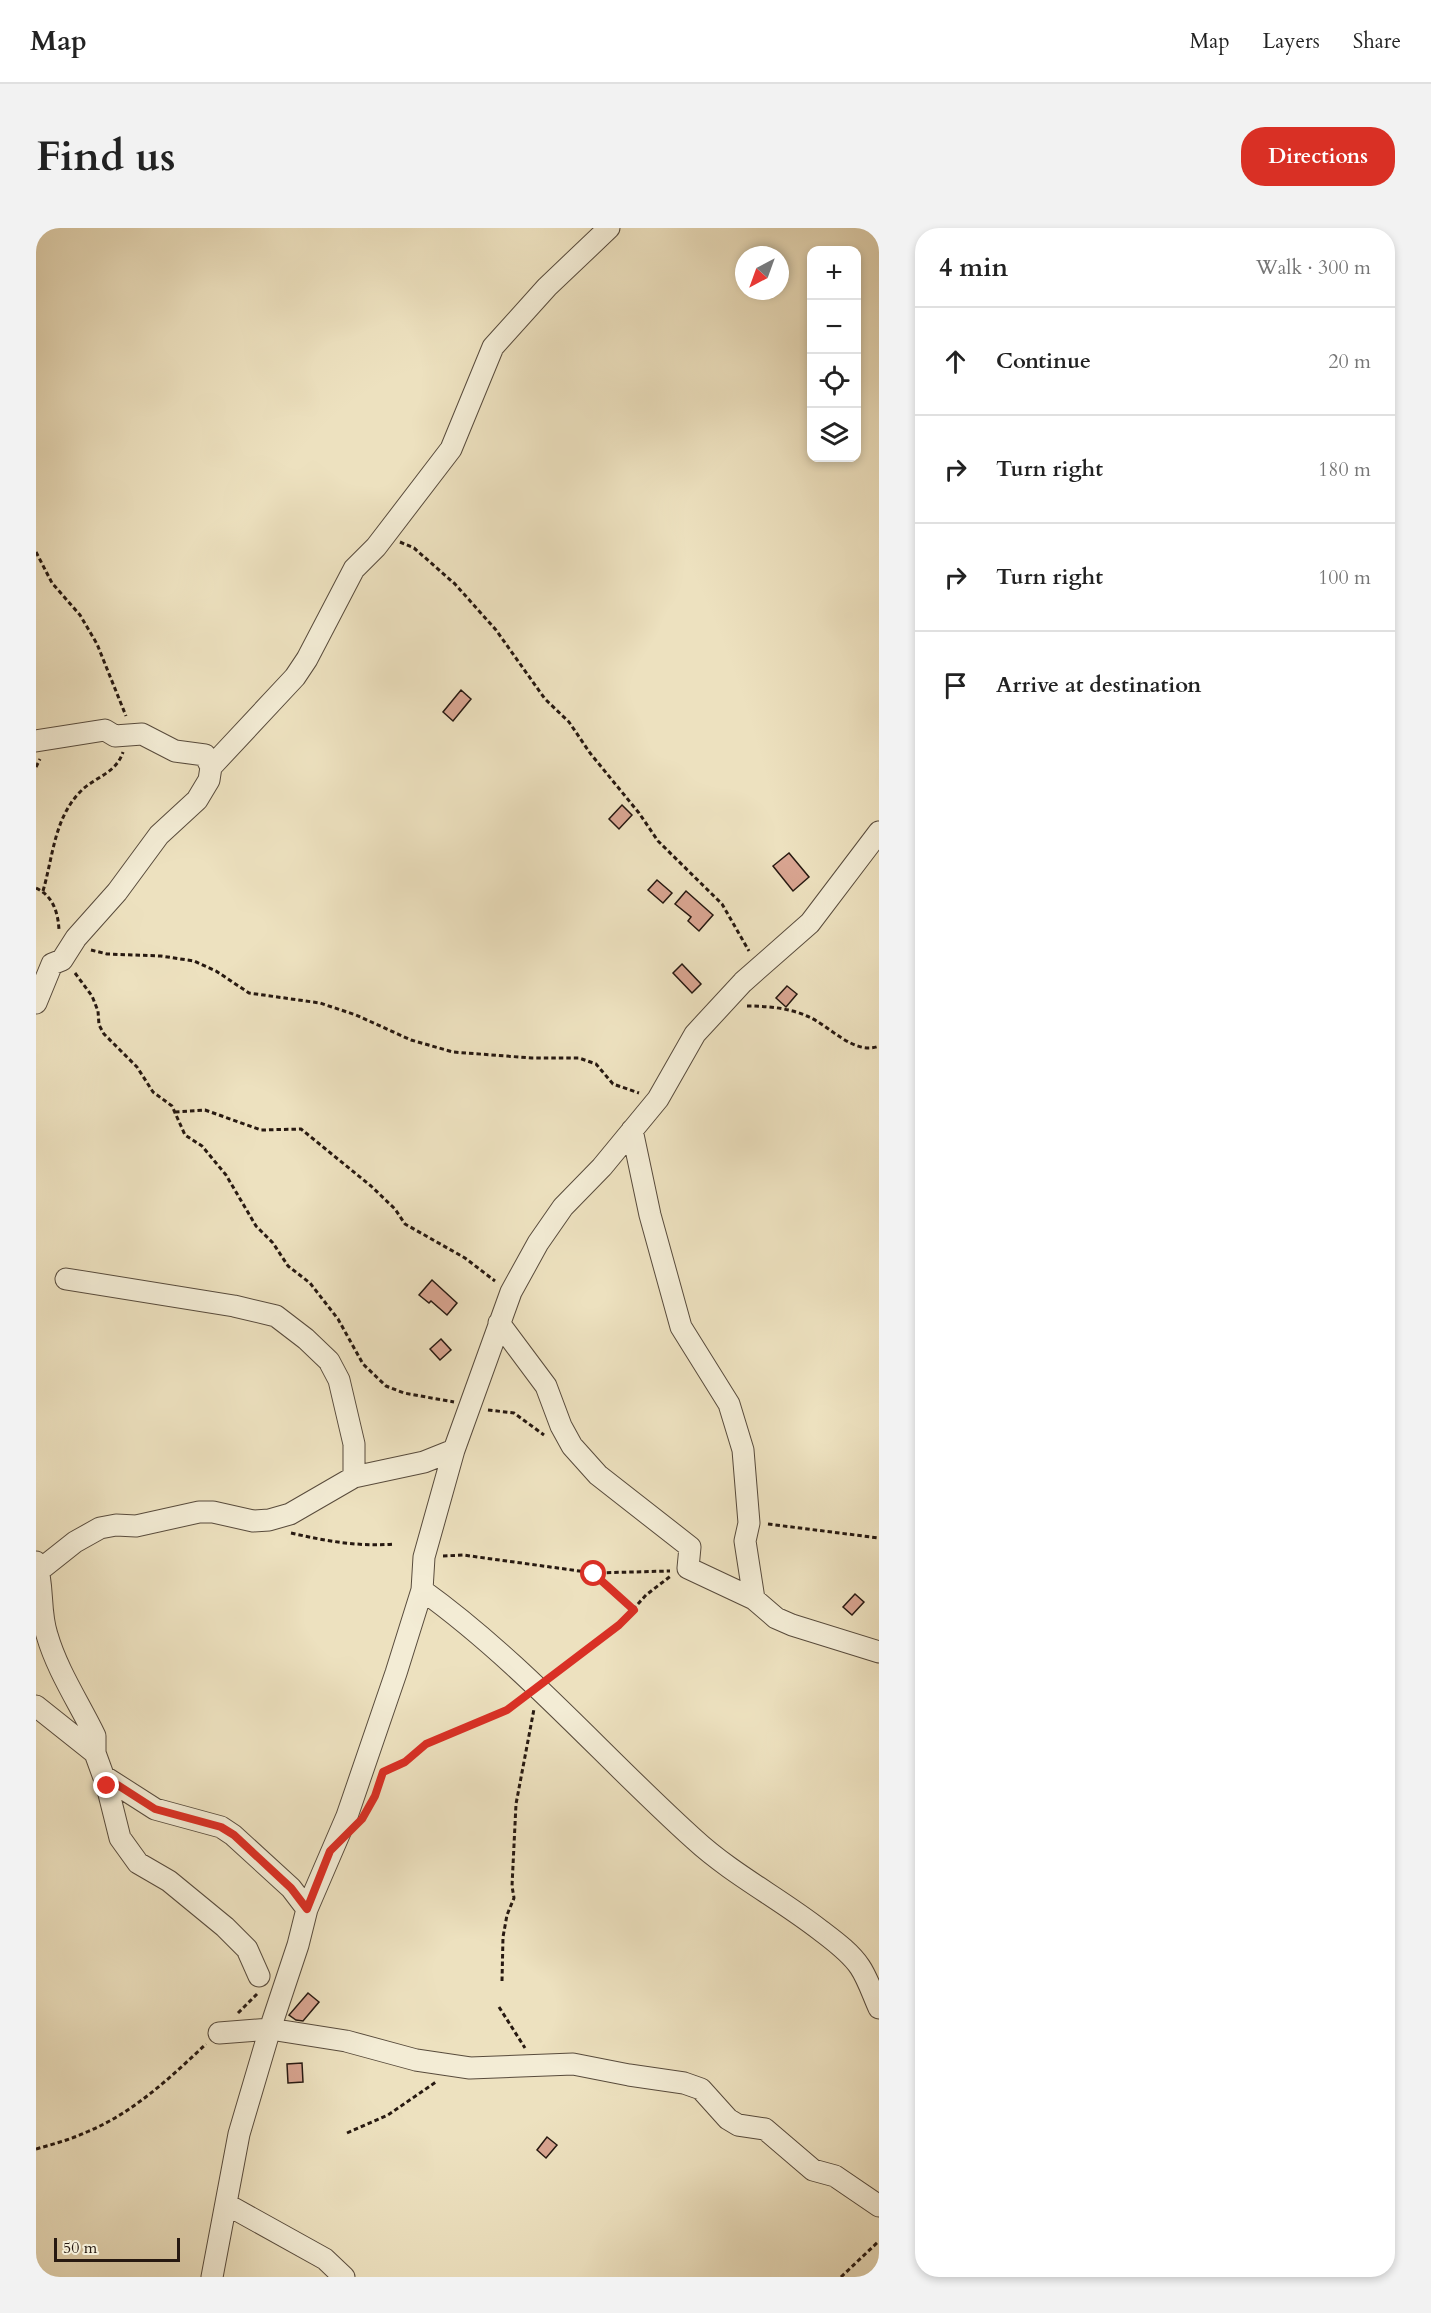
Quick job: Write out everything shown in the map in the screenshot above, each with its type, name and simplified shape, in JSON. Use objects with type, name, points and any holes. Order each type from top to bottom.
[{"type":"street","points":[[36,1003],[52,964],[65,960],[76,938],[117,892],[159,835],[197,800],[209,780],[211,767],[295,677],[308,659],[354,569],[376,547],[451,449],[494,347],[547,287],[609,228]]},
{"type":"street","points":[[36,741],[105,730],[115,736],[142,734],[176,751],[205,755],[211,767]]},
{"type":"street","points":[[212,2277],[239,2134],[270,2029],[298,1945],[307,1909],[347,1816],[396,1673],[422,1590],[424,1557],[454,1450],[512,1293],[538,1243],[563,1207],[602,1167],[658,1099],[695,1034],[759,968],[810,923],[879,832]]},
{"type":"street","points":[[632,1130],[652,1226],[681,1327],[729,1404],[743,1450],[749,1523],[745,1541],[754,1599]]},
{"type":"street","points":[[66,1279],[234,1306],[276,1316],[306,1339],[329,1361],[339,1380],[354,1444],[354,1477]]},
{"type":"street","points":[[499,1323],[546,1386],[561,1426],[572,1446],[598,1474],[690,1547],[688,1568],[754,1599],[776,1618],[879,1652]]},
{"type":"street","points":[[261,1981],[247,1949],[225,1927],[169,1881],[138,1863],[120,1838],[105,1777],[95,1754],[95,1736],[47,1637],[41,1612],[37,1569],[75,1542],[100,1528],[116,1525],[136,1526],[199,1512],[213,1512],[253,1521],[269,1520],[290,1514],[354,1477],[414,1465],[454,1450]]},
{"type":"street","points":[[422,1590],[457,1616],[537,1689],[695,1840],[741,1877],[775,1896],[836,1942],[860,1966],[879,2008]]},
{"type":"street","points":[[36,1706],[95,1754]]},
{"type":"street","points":[[105,1777],[155,1809],[221,1827],[234,1835],[291,1888],[307,1909]]},
{"type":"street","points":[[219,2033],[270,2029],[346,2041],[416,2060],[471,2068],[538,2063],[573,2064],[693,2085],[701,2089],[728,2119],[738,2125],[765,2129],[813,2170],[835,2176],[879,2206]]},
{"type":"street","points":[[226,2204],[325,2259],[344,2277]]},
{"type":"path","points":[[376,547],[400,542],[414,548],[472,601],[516,655],[545,699],[569,722],[590,753],[639,813],[657,841],[722,904],[759,968]]},
{"type":"path","points":[[36,552],[52,583],[80,615],[99,650],[115,694],[126,716],[126,722],[115,736]]},
{"type":"path","points":[[43,891],[57,827],[79,793],[110,771],[121,758],[125,737],[115,736]]},
{"type":"path","points":[[36,888],[43,891],[58,914],[65,960],[92,996],[104,1034],[137,1067],[153,1092],[172,1106],[185,1135],[202,1146],[226,1175],[256,1226],[273,1243],[288,1266],[310,1283],[338,1319],[363,1364],[386,1386],[404,1394],[514,1413],[552,1441]]},
{"type":"path","points":[[65,960],[94,949],[107,954],[161,956],[194,961],[216,970],[249,993],[320,1003],[356,1015],[411,1040],[453,1052],[532,1058],[579,1058],[596,1064],[613,1084],[658,1099]]},
{"type":"path","points":[[721,1007],[768,1006],[808,1016],[866,1049],[879,1046]]},
{"type":"path","points":[[174,1112],[205,1110],[261,1130],[301,1130],[371,1186],[395,1209],[405,1224],[465,1257],[512,1293]]},
{"type":"path","points":[[749,1523],[879,1538]]},
{"type":"path","points":[[284,1532],[332,1542],[394,1544]]},
{"type":"path","points":[[381,1780],[383,1772],[405,1762],[426,1744],[507,1710],[537,1689],[619,1625],[646,1595],[677,1571],[594,1574],[463,1555],[424,1557]]},
{"type":"path","points":[[594,1574],[634,1610]]},
{"type":"path","points":[[502,1981],[504,1925],[514,1898],[512,1876],[516,1804],[537,1689]]},
{"type":"path","points":[[36,2149],[91,2131],[159,2088],[219,2033],[261,1981]]},
{"type":"path","points":[[499,2007],[516,2036],[538,2063]]},
{"type":"path","points":[[347,2133],[388,2115],[438,2080]]},
{"type":"path","points":[[841,2277],[879,2241]]},
{"type":"building","points":[[461,690],[471,699],[453,721],[443,712]]},
{"type":"building","points":[[622,805],[632,815],[619,829],[609,819]]},
{"type":"building","points":[[789,853],[809,877],[793,891],[773,866]]},
{"type":"building","points":[[657,880],[672,893],[663,903],[648,890]]},
{"type":"building","points":[[686,891],[713,915],[699,931],[688,921],[691,917],[675,904]]},
{"type":"building","points":[[682,964],[701,984],[692,993],[673,973]]},
{"type":"building","points":[[787,986],[797,994],[786,1007],[776,998]]},
{"type":"building","points":[[432,1280],[457,1303],[447,1315],[431,1301],[429,1303],[419,1295]]},
{"type":"building","points":[[441,1339],[451,1350],[440,1360],[430,1349]]},
{"type":"building","points":[[855,1594],[864,1602],[852,1615],[843,1607]]},
{"type":"building","points":[[308,1993],[319,2002],[303,2021],[296,2020],[289,2015]]},
{"type":"building","points":[[302,2063],[303,2082],[288,2083],[287,2064]]},
{"type":"building","points":[[547,2137],[557,2145],[546,2158],[537,2150]]},
{"type":"route","points":[[107,1786],[105,1777],[116,1787],[155,1809],[221,1827],[234,1835],[272,1873],[291,1888],[307,1909],[330,1851],[362,1819],[375,1796],[383,1772],[405,1762],[426,1744],[507,1710],[619,1625],[634,1610],[594,1574]]}]
